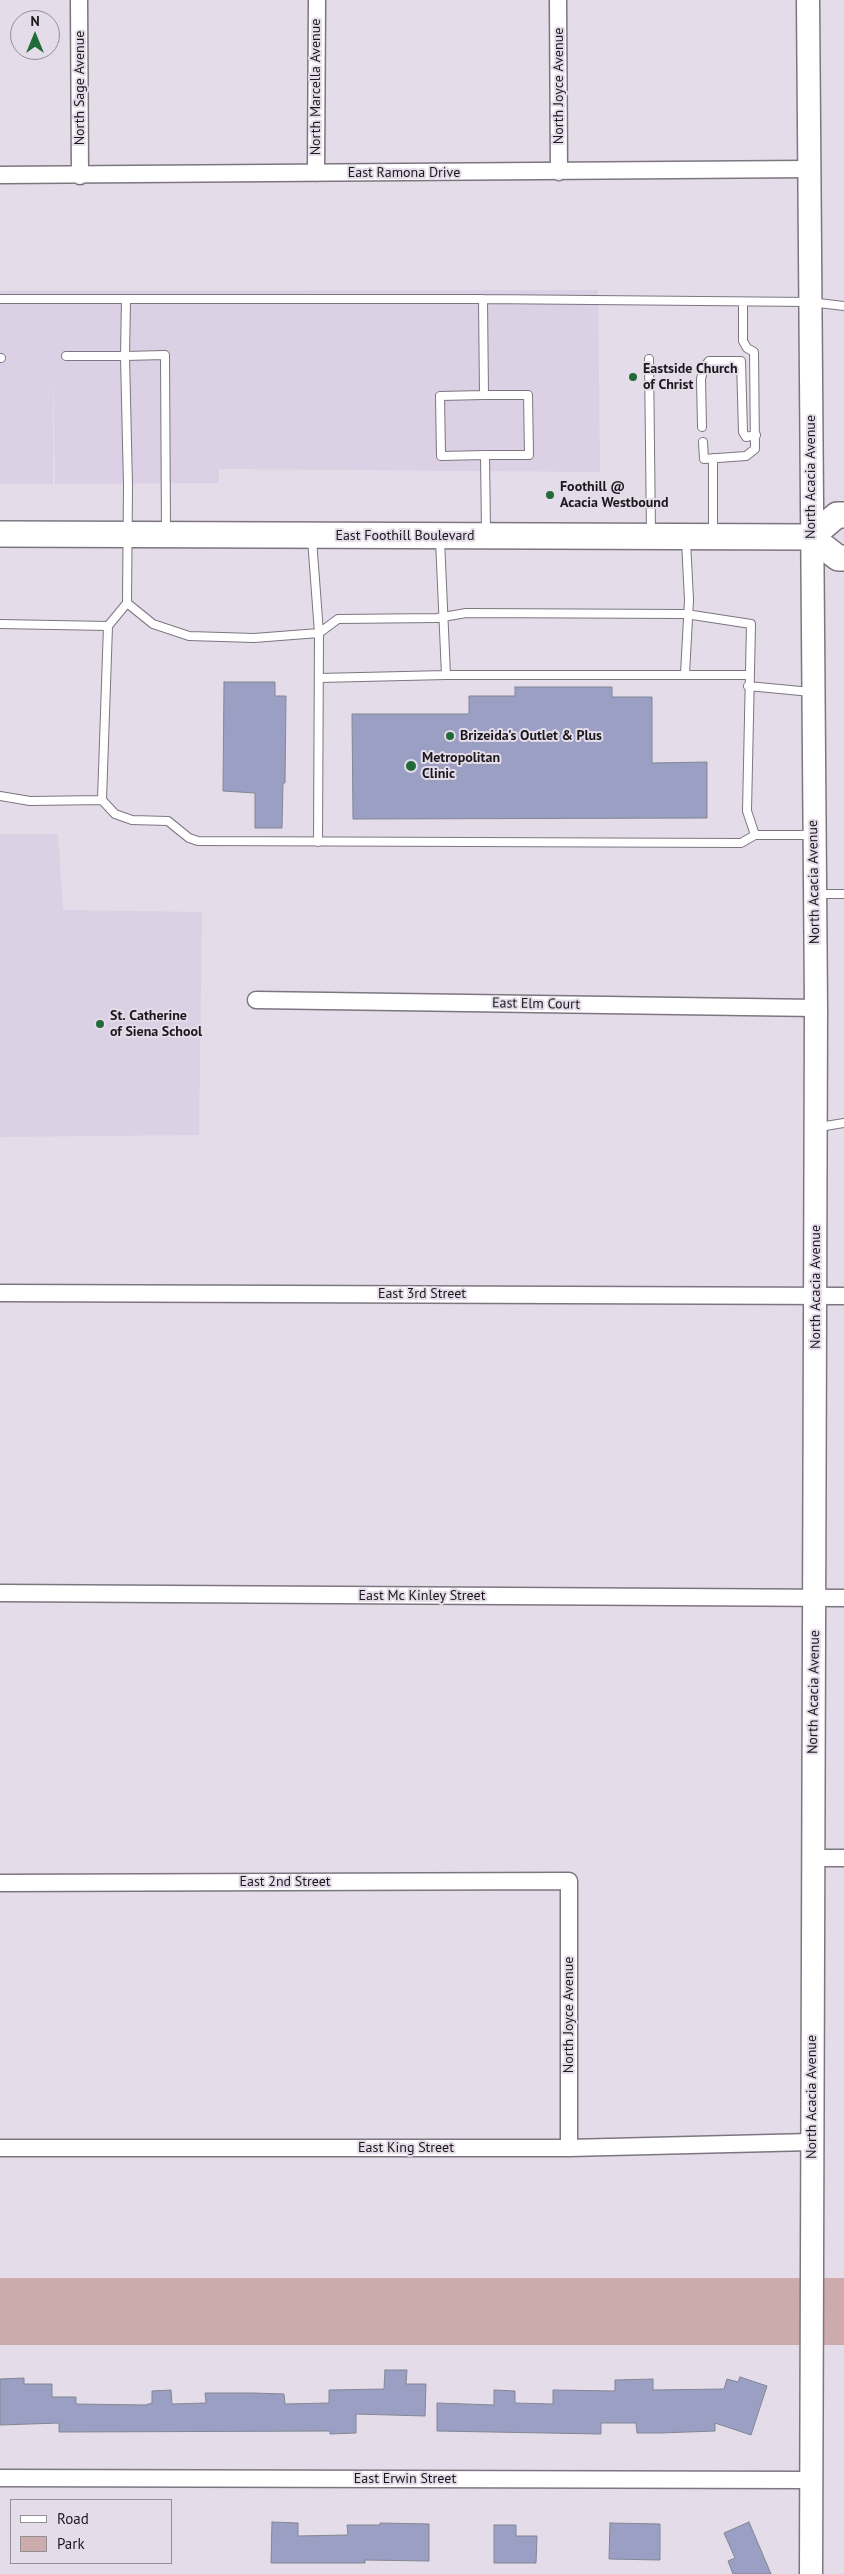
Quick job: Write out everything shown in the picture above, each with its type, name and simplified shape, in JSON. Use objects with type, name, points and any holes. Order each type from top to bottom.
[{"type":"main road","points":[[844,515],[836,515],[811,537],[838,558],[844,558]]},
{"type":"main road","name":"East Foothill Boulevard","points":[[0,534],[811,537]]},
{"type":"street","name":"North Sage Avenue","points":[[79,0],[80,176]]},
{"type":"street","name":"North Marcella Avenue","points":[[316,173],[317,0]]},
{"type":"street","name":"North Joyce Avenue","points":[[558,0],[559,172]]},
{"type":"street","name":"North Acacia Avenue","points":[[808,0],[816,1008],[816,1598],[812,1858],[811,2574]]},
{"type":"street","name":"East Ramona Drive","points":[[0,175],[808,170]]},
{"type":"street","name":"East Elm Court","points":[[256,1000],[816,1008]]},
{"type":"street","name":"East 3rd Street","points":[[0,1293],[844,1296]]},
{"type":"street","name":"East Mc Kinley Street","points":[[0,1593],[844,1598]]},
{"type":"street","points":[[812,1858],[844,1858]]},
{"type":"street","name":"North Joyce Avenue","points":[[569,1881],[569,2148]]},
{"type":"street","name":"East 2nd Street","points":[[0,1883],[569,1881]]},
{"type":"street","name":"East King Street","points":[[0,2148],[569,2148],[811,2142]]},
{"type":"street","name":"East Erwin Street","points":[[0,2478],[810,2480]]},
{"type":"lane","points":[[0,299],[483,299],[810,302],[844,306]]},
{"type":"lane","points":[[126,299],[127,602],[108,626],[102,800],[115,814],[132,820],[168,821],[189,838],[198,841],[741,843],[755,835],[814,835]]},
{"type":"lane","points":[[483,299],[484,394]]},
{"type":"lane","points":[[703,442],[704,458],[746,456],[755,450],[754,352],[743,341],[744,302]]},
{"type":"lane","points":[[66,356],[165,355],[166,535]]},
{"type":"lane","points":[[649,359],[651,536]]},
{"type":"lane","points":[[702,427],[701,379],[704,367],[710,361],[741,361],[743,432],[746,437],[756,435]]},
{"type":"lane","points":[[528,395],[529,455],[485,455],[441,456],[440,396],[528,395]]},
{"type":"lane","points":[[485,455],[486,536]]},
{"type":"lane","points":[[713,458],[713,536]]},
{"type":"lane","points":[[311,535],[319,633],[318,842]]},
{"type":"lane","points":[[440,536],[446,675]]},
{"type":"lane","points":[[685,674],[686,614],[689,600],[686,536]]},
{"type":"lane","points":[[127,602],[152,624],[189,636],[254,638],[319,633],[338,619],[444,617],[466,613],[686,614],[751,624],[746,811],[755,835]]},
{"type":"lane","points":[[0,624],[108,626]]},
{"type":"lane","points":[[319,678],[446,675],[749,674]]},
{"type":"lane","points":[[748,686],[812,692]]},
{"type":"lane","points":[[0,796],[30,802],[102,800]]},
{"type":"lane","points":[[814,894],[844,894]]},
{"type":"lane","points":[[816,1127],[844,1123]]},
{"type":"shaded area","points":[[598,290],[600,472],[219,469],[219,483],[55,484],[53,365],[53,484],[0,484],[0,291]]},
{"type":"shaded area","name":"St. Catherine of Siena School","points":[[0,834],[58,834],[63,910],[202,912],[199,1135],[0,1137]]},
{"type":"green space","points":[[0,2278],[844,2278],[844,2345],[0,2345]]},
{"type":"building","points":[[224,682],[275,682],[275,696],[286,696],[285,783],[283,783],[282,828],[255,828],[255,793],[223,791]]},
{"type":"building","points":[[515,687],[612,687],[612,697],[652,697],[652,763],[707,762],[707,818],[353,819],[352,714],[469,714],[469,696],[515,696]]},
{"type":"building","points":[[385,2370],[407,2370],[406,2384],[426,2384],[425,2416],[356,2414],[356,2433],[330,2434],[330,2431],[59,2432],[59,2423],[0,2425],[0,2379],[24,2378],[24,2384],[52,2384],[52,2397],[76,2397],[76,2404],[145,2405],[152,2403],[152,2391],[171,2390],[172,2404],[206,2403],[205,2393],[284,2394],[285,2404],[329,2403],[329,2390],[384,2389]]},
{"type":"building","points":[[740,2377],[767,2386],[751,2435],[715,2423],[715,2431],[660,2433],[637,2433],[636,2423],[601,2423],[601,2434],[437,2431],[437,2403],[494,2405],[494,2390],[515,2391],[515,2403],[553,2404],[553,2390],[615,2391],[615,2380],[653,2379],[653,2390],[724,2389],[727,2379],[738,2382]]},
{"type":"building","points":[[272,2522],[298,2523],[298,2536],[348,2535],[347,2525],[380,2525],[380,2523],[429,2524],[429,2561],[365,2560],[365,2563],[271,2563]]},
{"type":"building","points":[[749,2522],[771,2574],[733,2574],[728,2561],[735,2558],[724,2533]]},
{"type":"building","points":[[610,2523],[660,2524],[660,2560],[609,2559]]},
{"type":"building","points":[[494,2525],[516,2525],[516,2536],[537,2536],[536,2563],[494,2563]]},
{"type":"place","name":"Eastside Church of Christ","points":[[633,377]]},
{"type":"place","name":"Foothill @ Acacia Westbound","points":[[550,495]]},
{"type":"place","name":"Brizeida's Outlet & Plus","points":[[450,736]]},
{"type":"place","name":"Metropolitan Clinic","points":[[411,766]]},
{"type":"place","name":"St. Catherine of Siena School","points":[[100,1024]]}]
